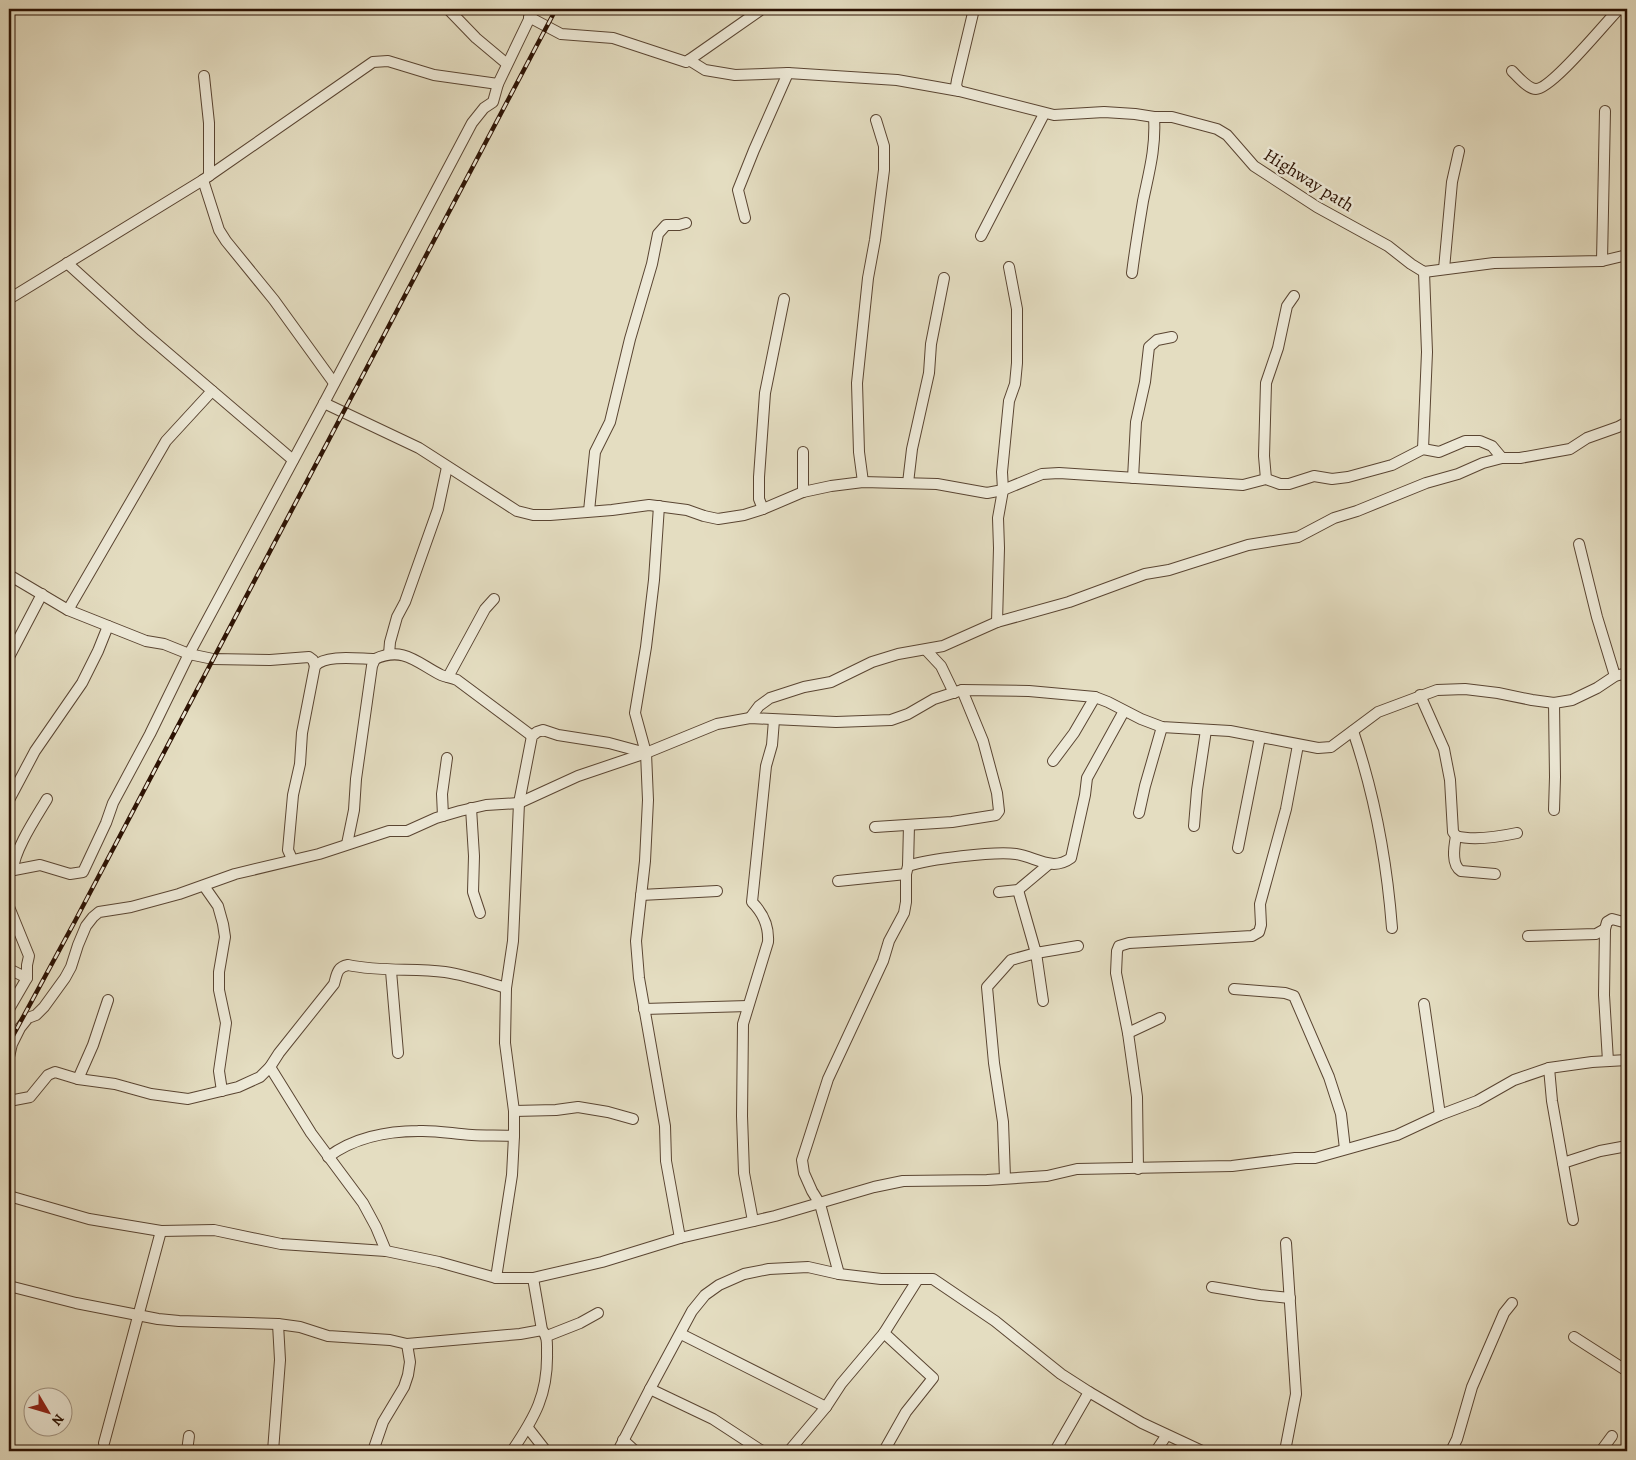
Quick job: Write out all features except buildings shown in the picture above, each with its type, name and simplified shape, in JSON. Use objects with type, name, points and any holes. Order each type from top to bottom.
[{"type":"street","points":[[448,9],[476,38],[507,64]]},
{"type":"street","points":[[689,60],[762,9]]},
{"type":"street","points":[[959,91],[956,86],[957,80],[974,9]]},
{"type":"street","points":[[1512,71],[1530,88],[1535,89],[1545,86],[1574,59],[1619,9]]},
{"type":"street","points":[[47,798],[33,821],[11,870],[40,865],[70,874],[82,872],[106,823],[113,803],[150,734],[189,654],[472,123],[484,108],[493,102],[498,84],[532,13]]},
{"type":"street","name":"Highway path","points":[[532,13],[561,34],[613,38],[686,62],[689,60],[705,70],[735,75],[788,73],[897,80],[959,91],[1054,115],[1104,112],[1172,117],[1217,129],[1227,135],[1254,166],[1317,207],[1388,246],[1424,272]]},
{"type":"street","points":[[9,299],[206,178],[373,62],[388,61],[434,75],[498,84]]},
{"type":"street","points":[[745,218],[738,190],[788,73]]},
{"type":"street","points":[[204,76],[209,123],[206,178],[219,230],[274,300],[334,383]]},
{"type":"street","points":[[1602,260],[1605,111]]},
{"type":"street","points":[[981,236],[1042,113]]},
{"type":"street","points":[[1132,274],[1143,200],[1152,160],[1155,137],[1154,117]]},
{"type":"street","points":[[863,482],[859,452],[857,383],[868,278],[884,170],[884,146],[876,120]]},
{"type":"street","points":[[1444,270],[1452,182],[1459,151]]},
{"type":"street","points":[[590,511],[595,452],[610,422],[630,340],[652,264],[658,234],[666,225],[686,223]]},
{"type":"street","points":[[1423,449],[1427,352],[1424,272],[1494,263],[1602,260],[1627,255]]},
{"type":"street","points":[[67,263],[293,460]]},
{"type":"street","points":[[997,622],[998,518],[1003,490],[1002,472],[1010,401],[1015,384],[1017,363],[1017,309],[1009,267]]},
{"type":"street","points":[[908,483],[912,449],[929,373],[930,344],[944,278]]},
{"type":"street","points":[[1266,479],[1264,456],[1266,383],[1278,348],[1287,306],[1294,296]]},
{"type":"street","points":[[763,509],[759,499],[759,477],[765,393],[772,366],[784,299]]},
{"type":"street","points":[[1134,478],[1136,422],[1145,382],[1149,347],[1157,340],[1172,337]]},
{"type":"street","points":[[68,610],[166,441],[212,390]]},
{"type":"street","points":[[324,403],[419,448],[517,511],[533,515],[612,510],[649,505],[687,510],[718,519],[744,516],[803,492],[831,486],[863,482],[937,484],[987,493],[1003,490],[1042,474],[1059,473],[1243,485],[1266,479],[1280,484],[1290,484],[1314,476],[1332,479],[1348,477],[1392,465],[1423,449],[1439,452],[1466,441],[1480,441],[1492,446],[1502,458]]},
{"type":"street","points":[[750,718],[759,706],[770,698],[804,687],[831,682],[872,662],[898,654],[943,646],[997,622],[1070,602],[1146,574],[1178,568],[1248,545],[1298,537],[1334,518],[1357,512],[1426,483],[1458,474],[1483,463],[1502,458],[1520,458],[1570,449],[1587,438],[1627,422]]},
{"type":"street","points":[[803,452],[803,492]]},
{"type":"street","points":[[389,654],[390,642],[397,617],[405,602],[438,509],[447,466]]},
{"type":"street","points":[[659,506],[654,580],[646,647],[635,713],[646,753],[648,800],[645,861],[636,941],[639,978],[665,1126],[666,1161],[680,1238]]},
{"type":"street","points":[[1579,544],[1597,617],[1615,676]]},
{"type":"street","points":[[9,576],[68,610],[146,641],[164,644],[189,654],[213,659],[270,660],[309,658],[313,660],[315,666],[302,733],[300,764],[293,795],[288,850],[292,860]]},
{"type":"street","points":[[9,657],[42,594]]},
{"type":"street","points":[[448,677],[485,609],[494,599]]},
{"type":"street","points":[[9,800],[35,751],[82,683],[108,626]]},
{"type":"street","points":[[875,827],[952,822],[996,815],[999,812],[997,793],[983,741],[958,691],[941,666],[926,650]]},
{"type":"street","points":[[315,666],[327,659],[375,659],[389,654],[411,657],[442,676],[456,680],[464,685],[532,736]]},
{"type":"street","points":[[347,844],[354,810],[356,779],[372,666],[375,659]]},
{"type":"street","points":[[9,1057],[12,1044],[20,1028],[28,1018],[36,1015],[44,1007],[65,978],[71,968],[78,945],[93,917],[99,912],[131,907],[204,886],[235,874],[319,854],[389,831],[407,831],[443,816],[471,808],[519,803],[578,776],[646,753],[717,724],[750,718],[836,722],[891,720],[908,714],[934,699],[958,691],[1029,691],[1095,697],[1141,720],[1162,727],[1230,731],[1318,748],[1331,747],[1378,712],[1420,695],[1438,690],[1498,693],[1554,703],[1572,700],[1597,688],[1615,676],[1627,673]]},
{"type":"street","points":[[1420,695],[1435,724],[1444,749],[1450,780],[1453,832],[1456,836],[1462,838],[1517,833]]},
{"type":"street","points":[[1053,761],[1074,733],[1095,697]]},
{"type":"street","points":[[1554,703],[1556,778],[1554,810]]},
{"type":"street","points":[[838,880],[907,870],[917,863],[997,854],[1014,854],[1049,864],[1062,864],[1071,858],[1087,778],[1124,711]]},
{"type":"street","points":[[753,1221],[744,1173],[742,1116],[743,1024],[768,942],[768,934],[761,912],[752,902],[766,766],[772,745],[774,720]]},
{"type":"street","points":[[1139,813],[1162,727]]},
{"type":"street","points":[[496,1278],[512,1175],[514,1136],[514,1111],[505,1043],[506,988],[513,941],[519,803],[532,736],[543,730],[558,735],[609,743],[646,753]]},
{"type":"street","points":[[1194,826],[1196,790],[1206,730]]},
{"type":"street","points":[[1353,731],[1361,755],[1378,830],[1389,889],[1392,928]]},
{"type":"street","points":[[1238,848],[1260,737]]},
{"type":"street","points":[[1138,1169],[1137,1097],[1128,1033],[1116,973],[1116,951],[1120,946],[1129,943],[1252,936],[1260,932],[1262,924],[1260,904],[1286,809],[1298,745]]},
{"type":"street","points":[[443,816],[442,794],[447,758]]},
{"type":"street","points":[[471,808],[474,856],[473,892],[480,912]]},
{"type":"street","points":[[839,1274],[820,1204],[804,1173],[802,1160],[828,1079],[884,961],[889,941],[904,913],[909,825]]},
{"type":"street","points":[[1456,836],[1454,848],[1458,869],[1495,874]]},
{"type":"street","points":[[999,892],[1018,890],[1049,864]]},
{"type":"street","points":[[204,886],[218,906],[225,938],[219,981],[219,990],[226,1022],[219,1071],[222,1092]]},
{"type":"street","points":[[1018,890],[1036,953],[1043,1001]]},
{"type":"street","points":[[641,895],[717,891]]},
{"type":"street","points":[[9,907],[29,956],[27,965],[28,978],[9,1010]]},
{"type":"street","points":[[1608,1061],[1604,995],[1605,929],[1607,922],[1612,919],[1627,923]]},
{"type":"street","points":[[1528,936],[1596,934],[1605,929]]},
{"type":"street","points":[[1005,1178],[1003,1122],[994,1063],[987,986],[1011,960],[1036,953],[1078,946]]},
{"type":"street","points":[[9,1101],[30,1097],[48,1075],[55,1072],[78,1079],[115,1084],[159,1096],[188,1099],[238,1088],[260,1077],[270,1067],[334,984],[338,970],[342,966],[348,965],[391,971],[423,970],[448,972],[506,988]]},
{"type":"street","points":[[9,969],[28,978]]},
{"type":"street","points":[[391,971],[398,1053]]},
{"type":"street","points":[[1234,989],[1285,993],[1294,996],[1329,1077],[1341,1114],[1344,1149]]},
{"type":"street","points":[[78,1079],[93,1045],[108,1000]]},
{"type":"street","points":[[1424,1004],[1440,1115]]},
{"type":"street","points":[[644,1009],[748,1006]]},
{"type":"street","points":[[1128,1033],[1160,1018]]},
{"type":"street","points":[[9,1196],[89,1219],[161,1231],[214,1230],[281,1244],[386,1251],[439,1262],[496,1278],[533,1278],[602,1262],[680,1238],[820,1204],[874,1187],[903,1181],[1047,1176],[1077,1169],[1232,1166],[1295,1158],[1315,1158],[1398,1135],[1440,1115],[1477,1101],[1514,1080],[1549,1068],[1627,1060]]},
{"type":"street","points":[[270,1067],[310,1133],[363,1203],[386,1251]]},
{"type":"street","points":[[1549,1068],[1552,1101],[1573,1220]]},
{"type":"street","points":[[514,1111],[556,1110],[578,1107],[608,1112],[633,1119]]},
{"type":"street","points":[[328,1156],[341,1147],[359,1140],[398,1132],[419,1130],[472,1135],[514,1136]]},
{"type":"street","points":[[1563,1163],[1627,1146]]},
{"type":"street","points":[[104,1443],[161,1231]]},
{"type":"street","points":[[1285,1451],[1296,1394],[1286,1242]]},
{"type":"street","points":[[618,1451],[692,1311],[705,1295],[719,1285],[744,1274],[769,1269],[808,1267],[839,1274],[882,1279],[933,1279],[995,1321],[1061,1374],[1089,1392],[1166,1436],[1202,1451]]},
{"type":"street","points":[[512,1451],[528,1428],[542,1398],[547,1372],[544,1333],[533,1278]]},
{"type":"street","points":[[789,1451],[826,1407],[841,1384],[884,1333],[918,1279]]},
{"type":"street","points":[[9,1286],[76,1303],[178,1321],[278,1324],[300,1327],[328,1336],[390,1340],[408,1344],[544,1333],[580,1323],[598,1313]]},
{"type":"street","points":[[1212,1287],[1290,1298]]},
{"type":"street","points":[[1451,1451],[1457,1439],[1472,1387],[1504,1313],[1512,1303]]},
{"type":"street","points":[[273,1451],[280,1360],[278,1324]]},
{"type":"street","points":[[884,1333],[933,1378],[906,1412],[884,1451]]},
{"type":"street","points":[[681,1334],[826,1407]]},
{"type":"street","points":[[1574,1337],[1627,1371]]},
{"type":"street","points":[[373,1451],[383,1422],[404,1387],[408,1375],[410,1362],[408,1344]]},
{"type":"street","points":[[650,1388],[713,1419],[762,1451]]},
{"type":"street","points":[[1055,1451],[1089,1392]]},
{"type":"street","points":[[528,1428],[546,1451]]},
{"type":"street","points":[[187,1451],[188,1436]]},
{"type":"street","points":[[1156,1451],[1166,1436]]},
{"type":"street","points":[[1601,1451],[1612,1436]]},
{"type":"street","points":[[623,1440],[635,1451]]},
{"type":"railway","points":[[9,1043],[556,9]]}]
